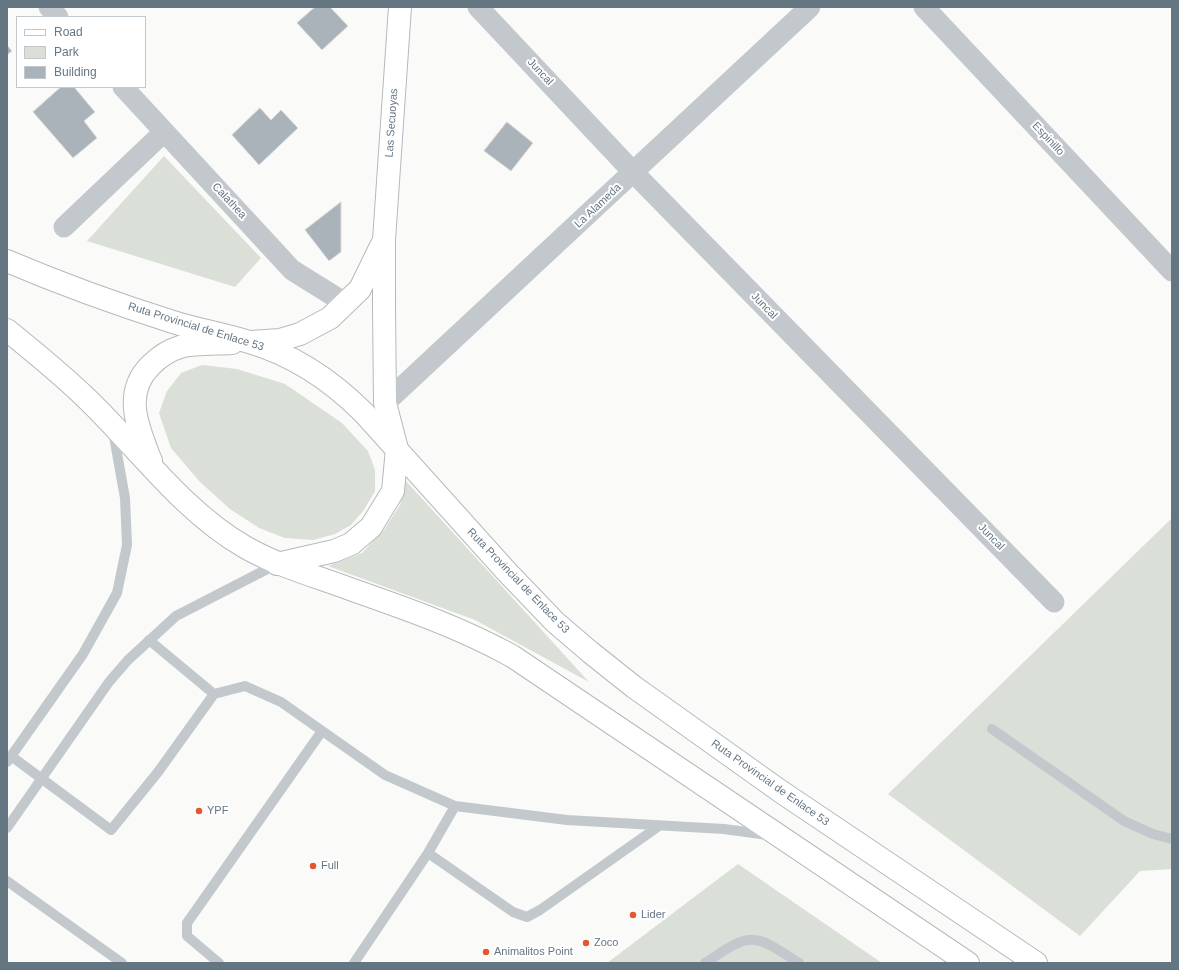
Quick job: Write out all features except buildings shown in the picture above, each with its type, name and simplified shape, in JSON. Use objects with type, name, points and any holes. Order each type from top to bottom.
[{"type":"main road","name":"Las Secuoyas","points":[[397,449],[385,403],[384,240],[400,7]]},
{"type":"main road","points":[[156,472],[141,437],[136,413],[134,391],[144,371],[158,358],[180,347],[280,340],[300,334],[330,318],[360,289],[384,240]]},
{"type":"main road","name":"Ruta Provincial de Enlace 53","points":[[7,261],[61,284],[174,322],[251,342],[302,364],[342,391],[555,622],[628,683],[780,790],[1036,963]]},
{"type":"main road","points":[[7,330],[84,396],[156,472],[212,523],[244,546],[277,564],[427,616],[473,635],[512,656],[968,963]]},
{"type":"main road","points":[[277,564],[334,551],[351,544],[371,527],[393,492],[397,449]]},
{"type":"street","points":[[49,7],[57,16]]},
{"type":"street","name":"Juncal","points":[[478,7],[634,173],[1054,602]]},
{"type":"street","name":"La Alameda","points":[[385,403],[634,173],[810,7]]},
{"type":"street","name":"Espinillo","points":[[924,7],[1172,271]]},
{"type":"street","name":"Calathea","points":[[124,88],[292,270],[345,303]]},
{"type":"street","points":[[64,227],[164,132]]},
{"type":"lane","points":[[112,426],[125,498],[127,545],[117,594],[83,654],[9,759],[41,778],[111,830],[158,772],[214,694],[244,686],[281,702],[385,775],[455,806],[567,820],[724,829],[780,837]]},
{"type":"lane","points":[[7,828],[109,682],[128,660],[176,616],[277,564]]},
{"type":"lane","points":[[149,640],[214,694]]},
{"type":"lane","points":[[992,728],[1124,821],[1153,834],[1172,839]]},
{"type":"lane","points":[[219,963],[187,936],[187,923],[322,731]]},
{"type":"lane","points":[[354,963],[428,853],[455,806]]},
{"type":"lane","points":[[428,853],[513,912],[527,917],[540,910],[659,826]]},
{"type":"lane","points":[[7,881],[122,963]]},
{"type":"lane","points":[[705,963],[741,941],[753,939],[772,945],[799,963]]},
{"type":"green space","points":[[164,156],[261,258],[235,287],[87,241]]},
{"type":"green space","points":[[202,365],[237,369],[285,384],[342,423],[368,451],[375,470],[375,491],[364,510],[351,525],[335,534],[313,540],[285,538],[259,528],[230,509],[200,482],[171,448],[159,413],[167,391],[181,373]]},
{"type":"green space","points":[[406,481],[589,682],[475,620],[328,566],[362,553],[384,530],[400,505]]},
{"type":"green space","points":[[1172,518],[1172,869],[1140,871],[1080,936],[888,794]]},
{"type":"green space","points":[[738,864],[882,963],[607,963]]},
{"type":"place","name":"YPF","points":[[199,811]]},
{"type":"place","name":"Full","points":[[313,866]]},
{"type":"place","name":"Lider","points":[[633,915]]},
{"type":"place","name":"Zoco","points":[[586,943]]},
{"type":"place","name":"Animalitos Point","points":[[486,952]]}]
